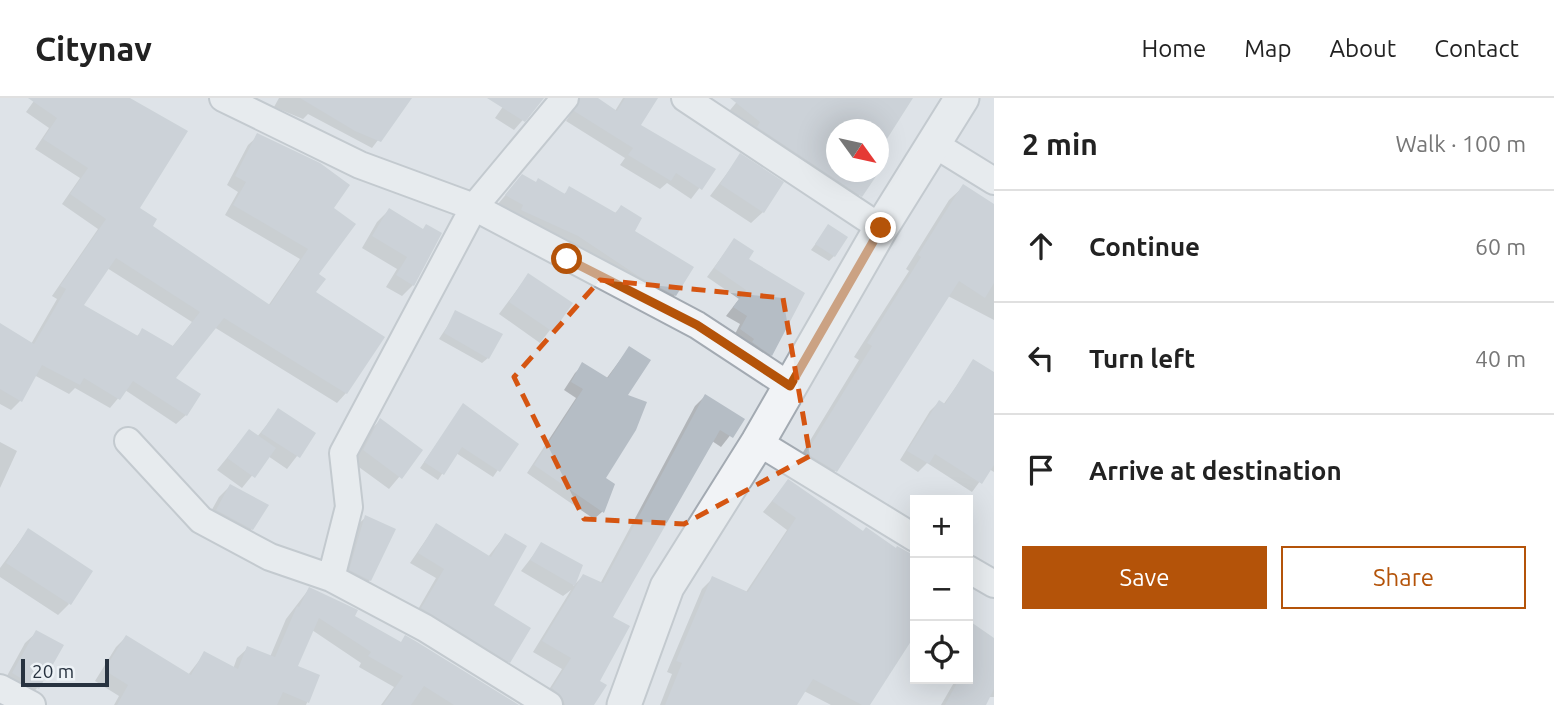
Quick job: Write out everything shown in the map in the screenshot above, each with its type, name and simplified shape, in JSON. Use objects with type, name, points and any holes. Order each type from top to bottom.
[{"type":"street","points":[[223,98],[360,164],[474,207],[697,325],[790,386]]},
{"type":"street","points":[[331,578],[349,508],[343,453],[474,207],[565,98]]},
{"type":"street","points":[[685,98],[881,228]]},
{"type":"street","points":[[624,705],[667,587],[758,442],[881,228],[962,98]]},
{"type":"street","points":[[934,144],[994,181]]},
{"type":"street","points":[[128,441],[201,520],[270,557],[331,578],[425,628],[549,705]]},
{"type":"street","points":[[758,442],[910,535]]},
{"type":"street","points":[[973,572],[994,584]]},
{"type":"street","points":[[0,688],[32,705]]},
{"type":"highlighted area","points":[[600,280],[783,298],[810,456],[684,524],[584,519],[514,377]]},
{"type":"building","points":[[28,98],[130,98],[188,131],[140,208],[157,219],[153,226],[270,305],[308,249],[233,205],[246,182],[235,176],[257,133],[320,163],[350,185],[334,208],[356,224],[319,274],[326,279],[316,292],[385,337],[347,394],[224,318],[176,378],[201,394],[187,416],[133,381],[120,400],[84,378],[80,385],[42,365],[22,402],[0,389],[0,323],[34,344],[66,289],[60,286],[106,219],[70,194],[88,168],[43,139],[57,118]],"holes":[[[116,258],[200,312],[173,346],[142,328],[138,336],[84,305]]]},
{"type":"building","points":[[300,98],[412,98],[381,142],[355,131]]},
{"type":"building","points":[[487,98],[544,98],[525,122]]},
{"type":"building","points":[[580,98],[598,98],[617,111],[625,98],[658,98],[641,125],[716,169],[702,190],[676,173],[671,181],[628,155],[633,148],[574,111]]},
{"type":"building","points":[[730,98],[913,98],[889,136],[889,119],[826,119],[826,173],[757,127],[760,122]]},
{"type":"building","points":[[740,153],[784,182],[764,213],[720,184]]},
{"type":"building","points":[[522,174],[536,182],[538,178],[565,194],[569,186],[616,213],[621,205],[642,218],[635,231],[694,267],[676,296],[638,276],[578,236],[521,210],[523,205],[505,195]]},
{"type":"building","points":[[840,182],[872,182],[862,197]]},
{"type":"building","points":[[963,184],[994,204],[994,283],[985,298],[959,281],[837,472],[806,453],[872,346],[867,343],[921,257],[918,255]]},
{"type":"building","points":[[389,208],[423,229],[426,224],[442,233],[414,286],[396,275],[407,257],[372,236]]},
{"type":"building","points":[[828,224],[848,237],[835,257],[815,244]]},
{"type":"building","points":[[734,238],[754,251],[749,259],[805,293],[772,356],[752,342],[754,339],[740,329],[747,316],[733,307],[746,290],[714,268]]},
{"type":"building","points":[[528,273],[573,303],[553,332],[509,302]]},
{"type":"building","points":[[455,310],[503,334],[489,359],[444,333]]},
{"type":"building","points":[[629,346],[651,360],[628,395],[647,402],[636,430],[606,478],[615,484],[604,513],[534,465],[583,389],[571,382],[582,362],[608,378]]},
{"type":"building","points":[[973,359],[994,372],[994,465],[982,484],[935,454],[929,464],[907,451],[939,400],[945,404]]},
{"type":"building","points":[[705,394],[745,419],[733,438],[720,430],[613,617],[630,626],[600,681],[607,685],[594,705],[565,705],[562,697],[552,688],[571,658],[542,641],[583,574],[603,583]]},
{"type":"building","points":[[463,403],[519,444],[500,472],[462,447],[444,475],[424,462]]},
{"type":"building","points":[[278,408],[316,433],[300,458],[261,433]]},
{"type":"building","points":[[380,418],[423,450],[402,479],[363,450]]},
{"type":"building","points":[[249,429],[276,448],[255,478],[227,458]]},
{"type":"building","points":[[788,479],[863,531],[866,527],[896,548],[897,546],[910,553],[910,643],[870,705],[862,705],[813,679],[797,705],[665,705],[682,663],[676,661],[712,576],[748,592],[796,518],[772,501]]},
{"type":"building","points":[[230,484],[269,505],[253,530],[216,510]]},
{"type":"building","points":[[365,515],[396,529],[371,581],[349,570]]},
{"type":"building","points":[[436,523],[491,557],[505,533],[527,546],[494,605],[531,628],[510,663],[421,608],[444,569],[418,553]]},
{"type":"building","points":[[28,528],[93,571],[71,605],[6,563]]},
{"type":"building","points":[[541,542],[583,565],[575,586],[530,560]]},
{"type":"building","points":[[309,587],[358,610],[355,616],[401,642],[405,635],[519,705],[454,705],[424,686],[411,705],[383,705],[403,676],[368,656],[371,652],[319,618],[298,666],[320,675],[309,703],[283,692],[277,705],[117,705],[128,685],[104,670],[126,635],[191,675],[204,651],[238,669],[247,646],[275,657],[297,606],[299,607]]},
{"type":"building","points":[[973,623],[994,638],[994,689],[986,705],[945,705],[956,684],[973,684]]},
{"type":"building","points":[[36,630],[64,645],[39,689],[12,673]]},
{"type":"route","points":[[567,259],[697,325],[790,386],[881,228]]}]
